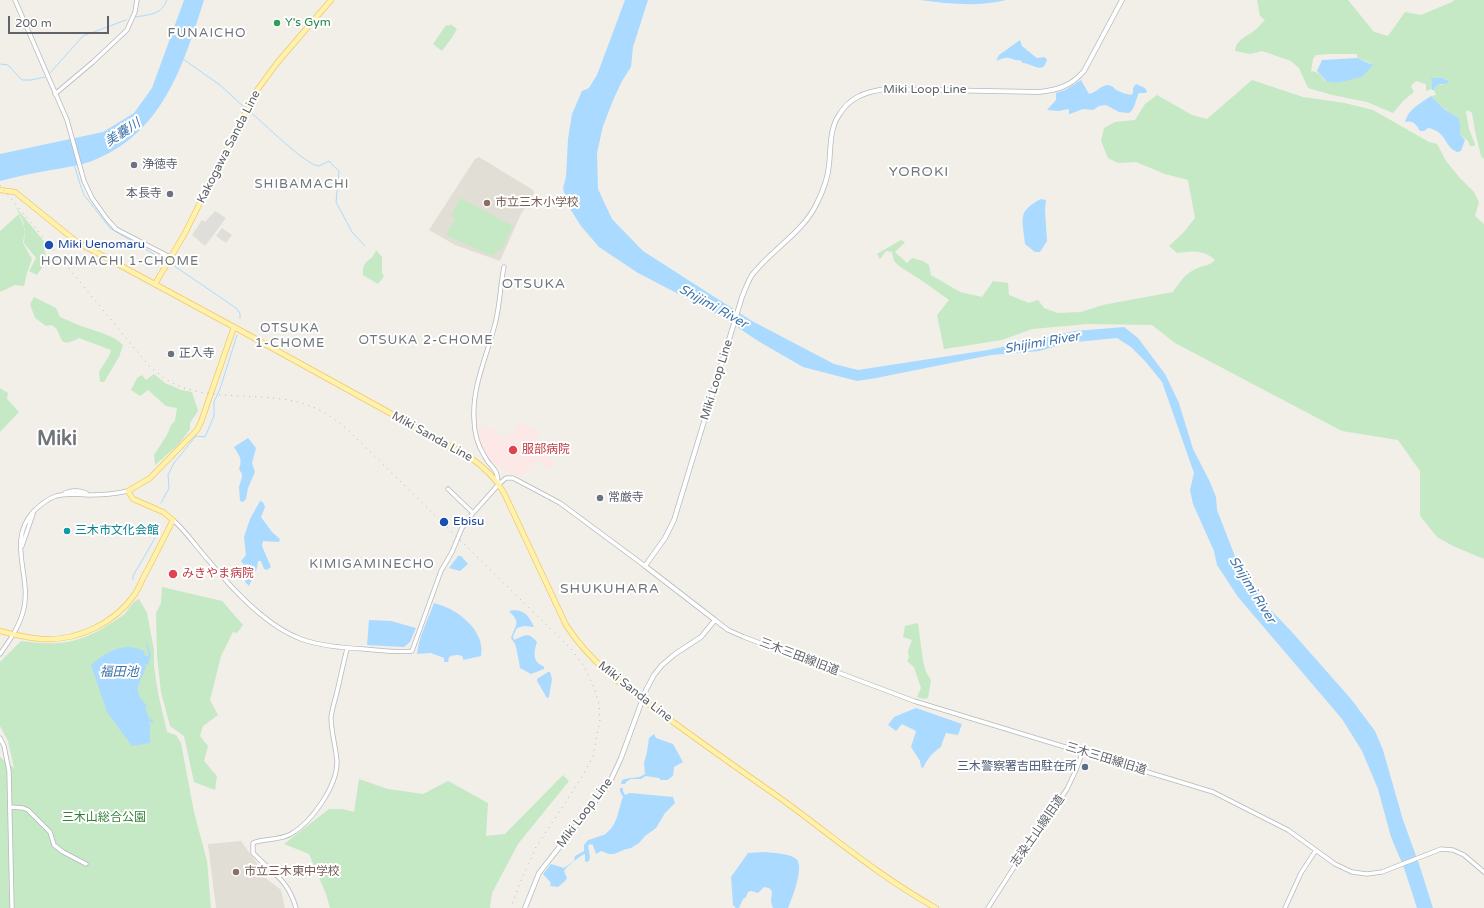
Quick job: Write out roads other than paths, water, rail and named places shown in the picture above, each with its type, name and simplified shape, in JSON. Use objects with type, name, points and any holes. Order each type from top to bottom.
[{"type":"main road","name":"Kakogawa Sanda Line","points":[[155,284],[184,233],[255,93],[277,63],[331,0]]},
{"type":"main road","name":"Miki Loop Line","points":[[645,566],[665,538],[674,520],[740,303],[751,277],[761,265],[804,225],[814,209],[823,191],[828,174],[834,125],[838,115],[847,104],[865,92],[885,89],[1039,92],[1059,89],[1077,79],[1084,71],[1122,0]]},
{"type":"main road","points":[[0,190],[15,192],[77,242],[234,327],[197,430],[150,478],[128,491],[133,499],[163,512],[173,520],[135,594],[122,609],[105,623],[71,637],[52,639],[29,638],[0,631]]},
{"type":"main road","name":"Miki Sanda Line","points":[[234,327],[468,456],[485,469],[498,484],[515,516],[557,606],[576,640],[604,670],[642,700],[815,824],[892,882],[936,908]]},
{"type":"main road","points":[[645,566],[715,620]]},
{"type":"main road","name":"Miki Loop Line","points":[[524,908],[539,874],[610,784],[649,682],[662,665],[701,636],[715,620]]},
{"type":"street","points":[[15,0],[67,120],[86,188],[116,229],[168,260]]},
{"type":"street","points":[[55,94],[93,62],[127,30],[135,12],[137,0]]},
{"type":"street","points":[[498,484],[497,472],[488,463],[476,436],[474,419],[476,388],[496,323],[504,267]]},
{"type":"street","points":[[173,520],[185,531],[195,546],[219,574],[267,619],[300,638],[320,644],[347,648],[412,651],[441,570],[452,552],[462,528],[498,484],[506,478],[513,478],[550,497],[572,511],[645,566]]},
{"type":"street","points":[[448,489],[473,513]]},
{"type":"street","points":[[0,654],[14,634],[21,619],[24,603],[20,550],[22,532],[24,525],[34,511],[44,502],[68,494],[91,495],[128,491]]},
{"type":"street","name":"三木三田線旧道","points":[[715,620],[728,630],[744,637],[914,701],[1010,731],[1083,751],[1213,792],[1288,830],[1340,867],[1360,873],[1375,873],[1441,849],[1453,850],[1464,855],[1484,872]]},
{"type":"street","points":[[296,908],[291,892],[284,882],[252,853],[252,847],[253,843],[257,841],[282,838],[301,827],[330,791],[337,765],[331,716],[347,648]]},
{"type":"street","points":[[0,738],[4,746],[10,771],[12,908]]},
{"type":"street","name":"志染土山線旧道","points":[[988,908],[1018,860],[1067,789],[1083,751]]},
{"type":"street","points":[[10,807],[28,810],[45,825],[50,832],[54,845],[63,852],[86,864]]},
{"type":"street","points":[[1284,908],[1298,879],[1316,850]]},
{"type":"water","name":"美嚢川","points":[[184,0],[204,0],[188,49],[167,95],[153,115],[136,133],[116,149],[92,161],[0,181],[0,154],[103,132],[134,113],[152,88]]},
{"type":"water","name":"Shijimi River","points":[[625,0],[648,0],[633,47],[631,67],[622,81],[603,126],[597,153],[598,189],[612,219],[643,251],[752,321],[834,364],[858,370],[988,350],[1075,331],[1124,327],[1138,338],[1165,374],[1179,403],[1193,449],[1216,497],[1217,510],[1238,564],[1265,604],[1351,699],[1375,731],[1383,750],[1403,820],[1433,908],[1417,908],[1404,868],[1391,837],[1378,789],[1362,751],[1342,719],[1238,597],[1217,565],[1214,551],[1193,504],[1190,490],[1194,473],[1162,382],[1131,347],[1117,338],[1066,343],[1039,351],[991,355],[857,381],[803,367],[758,341],[721,316],[638,273],[599,247],[581,226],[567,204],[563,188],[566,177],[568,139],[572,114],[582,91],[589,88],[597,75]]},
{"type":"water","points":[[920,0],[1006,0],[985,4],[953,4]]},
{"type":"water","points":[[1020,40],[1022,46],[1037,58],[1044,57],[1047,59],[1043,67],[1040,68],[1023,63],[1020,60],[1007,58],[996,61],[999,55]]},
{"type":"water","points":[[1357,58],[1373,65],[1362,77],[1340,82],[1331,82],[1326,81],[1317,71],[1322,60]]},
{"type":"water","points":[[1431,78],[1443,78],[1449,81],[1448,83],[1437,85],[1434,90],[1432,90]]},
{"type":"water","points":[[1081,80],[1089,94],[1107,85],[1112,86],[1120,92],[1131,95],[1136,84],[1145,88],[1147,91],[1146,93],[1139,93],[1134,106],[1129,113],[1119,112],[1106,105],[1099,106],[1093,110],[1083,109],[1070,114],[1068,109],[1059,111],[1047,110],[1056,100],[1056,93],[1065,90]]},
{"type":"water","points":[[1431,96],[1443,108],[1458,118],[1460,124],[1460,134],[1465,140],[1461,151],[1457,152],[1449,146],[1442,136],[1434,130],[1428,128],[1424,131],[1420,131],[1414,123],[1405,122],[1412,110]]},
{"type":"water","points":[[1041,199],[1046,200],[1045,210],[1047,241],[1040,252],[1035,252],[1025,244],[1023,217],[1024,212],[1028,208]]},
{"type":"water","points":[[248,438],[256,448],[252,463],[255,472],[248,488],[246,499],[243,502],[240,501],[239,487],[242,477],[239,469],[240,460],[234,447]]},
{"type":"water","points":[[260,501],[263,502],[265,507],[261,517],[272,532],[280,539],[279,542],[263,541],[262,546],[271,567],[267,570],[264,569],[261,561],[258,561],[257,568],[249,586],[245,582],[252,566],[247,564],[244,565],[241,561],[246,555],[244,537],[250,519]]},
{"type":"water","points":[[458,556],[461,556],[468,564],[460,571],[449,568]]},
{"type":"water","points":[[434,603],[460,615],[468,622],[479,637],[481,656],[463,660],[463,657],[454,655],[449,657],[448,662],[444,662],[444,658],[431,653],[417,654],[422,634]]},
{"type":"water","points":[[515,610],[522,612],[527,616],[534,627],[524,626],[517,628],[513,636],[514,640],[526,635],[531,636],[537,642],[535,647],[535,659],[544,667],[544,669],[531,674],[520,668],[516,645],[511,638],[516,626],[516,621],[509,611]]},
{"type":"water","points":[[369,620],[391,621],[416,628],[410,642],[404,647],[367,645]]},
{"type":"water","name":"福田池","points":[[147,643],[151,655],[148,665],[144,664],[146,667],[138,692],[147,706],[145,708],[149,718],[154,722],[152,723],[147,721],[150,725],[150,743],[132,746],[107,712],[91,665],[109,652],[122,648],[136,648],[144,651],[145,656],[148,656]]},
{"type":"water","points":[[550,672],[552,679],[549,697],[547,698],[537,679]]},
{"type":"water","points":[[916,708],[962,724],[958,735],[946,733],[941,747],[930,756],[923,768],[921,767],[920,761],[911,747],[916,731],[902,724],[896,731],[888,725],[894,717]]},
{"type":"water","points":[[654,734],[656,738],[673,744],[683,762],[674,767],[673,776],[667,780],[646,776],[641,779],[631,779],[625,784],[621,784],[622,780],[640,777],[645,774],[644,763],[649,738]]},
{"type":"water","points":[[620,788],[623,788],[625,795],[630,793],[673,797],[675,803],[665,813],[656,828],[645,836],[639,843],[631,848],[614,854],[601,851],[596,854],[593,845],[590,844],[588,846],[590,857],[589,861],[585,862],[585,854],[580,857],[565,869],[564,871],[567,878],[565,881],[558,887],[550,886],[551,883],[543,874],[551,864],[564,868],[574,861],[575,856],[584,851],[584,845],[588,840],[604,835],[612,827],[617,818],[623,797]]},
{"type":"water","points":[[764,852],[788,855],[795,858],[798,862],[799,874],[788,908],[773,908],[771,902],[772,891],[769,888],[764,887],[758,893],[751,891],[748,892],[739,908],[736,908],[733,905],[731,877],[748,853]]},
{"type":"waterway","points":[[136,17],[159,11],[165,5],[167,0]]},
{"type":"waterway","points":[[50,73],[83,36],[126,20]]},
{"type":"waterway","points":[[183,59],[220,85],[245,108]]},
{"type":"waterway","points":[[0,64],[8,65],[22,80],[45,77]]},
{"type":"waterway","points":[[249,111],[304,159],[319,166],[329,161],[339,171],[336,202],[352,232],[365,246]]},
{"type":"waterway","points":[[74,164],[84,195],[110,228],[167,262]]},
{"type":"waterway","points":[[170,263],[236,308],[240,313],[240,318]]},
{"type":"waterway","points":[[161,503],[169,488],[168,475],[174,463],[196,436],[205,437],[214,416],[214,402],[220,389],[237,335]]},
{"type":"waterway","points":[[133,580],[133,576],[155,538]]},
{"type":"railway","points":[[0,185],[150,367],[161,376],[181,387],[214,394],[283,399],[315,408],[333,418],[350,432],[572,650],[584,666],[595,690],[599,704],[600,720],[593,756],[582,777],[536,847],[519,885],[511,908]]},
{"type":"place","name":"Y's Gym","points":[[277,23]]},
{"type":"place","name":"浄徳寺","points":[[134,165]]},
{"type":"place","name":"本長寺","points":[[170,194]]},
{"type":"place","name":"市立三木小学校","points":[[487,203]]},
{"type":"place","name":"Miki Uenomaru","points":[[49,245]]},
{"type":"place","name":"正入寺","points":[[171,354]]},
{"type":"place","name":"服部病院","points":[[513,450]]},
{"type":"place","name":"常厳寺","points":[[600,498]]},
{"type":"place","name":"Ebisu","points":[[444,522]]},
{"type":"place","name":"三木市文化会館","points":[[67,531]]},
{"type":"place","name":"みきやま病院","points":[[173,574]]},
{"type":"place","name":"三木警察署吉田駐在所","points":[[1085,767]]},
{"type":"place","name":"市立三木東中学校","points":[[236,872]]},
{"type":"district","name":"FUNAICHO","points":[[207,34]]},
{"type":"district","name":"YOROKI","points":[[919,172]]},
{"type":"district","name":"SHIBAMACHI","points":[[302,185]]},
{"type":"district","name":"HONMACHI 1-CHOME","points":[[120,262]]},
{"type":"district","name":"OTSUKA","points":[[534,284]]},
{"type":"district","name":"OTSUKA 1-CHOME","points":[[290,336]]},
{"type":"district","name":"OTSUKA 2-CHOME","points":[[426,341]]},
{"type":"district","name":"Miki","points":[[57,440]]},
{"type":"district","name":"KIMIGAMINECHO","points":[[372,565]]},
{"type":"district","name":"SHUKUHARA","points":[[610,589]]},
{"type":"park label","name":"三木山総合公園","points":[[104,818]]}]
